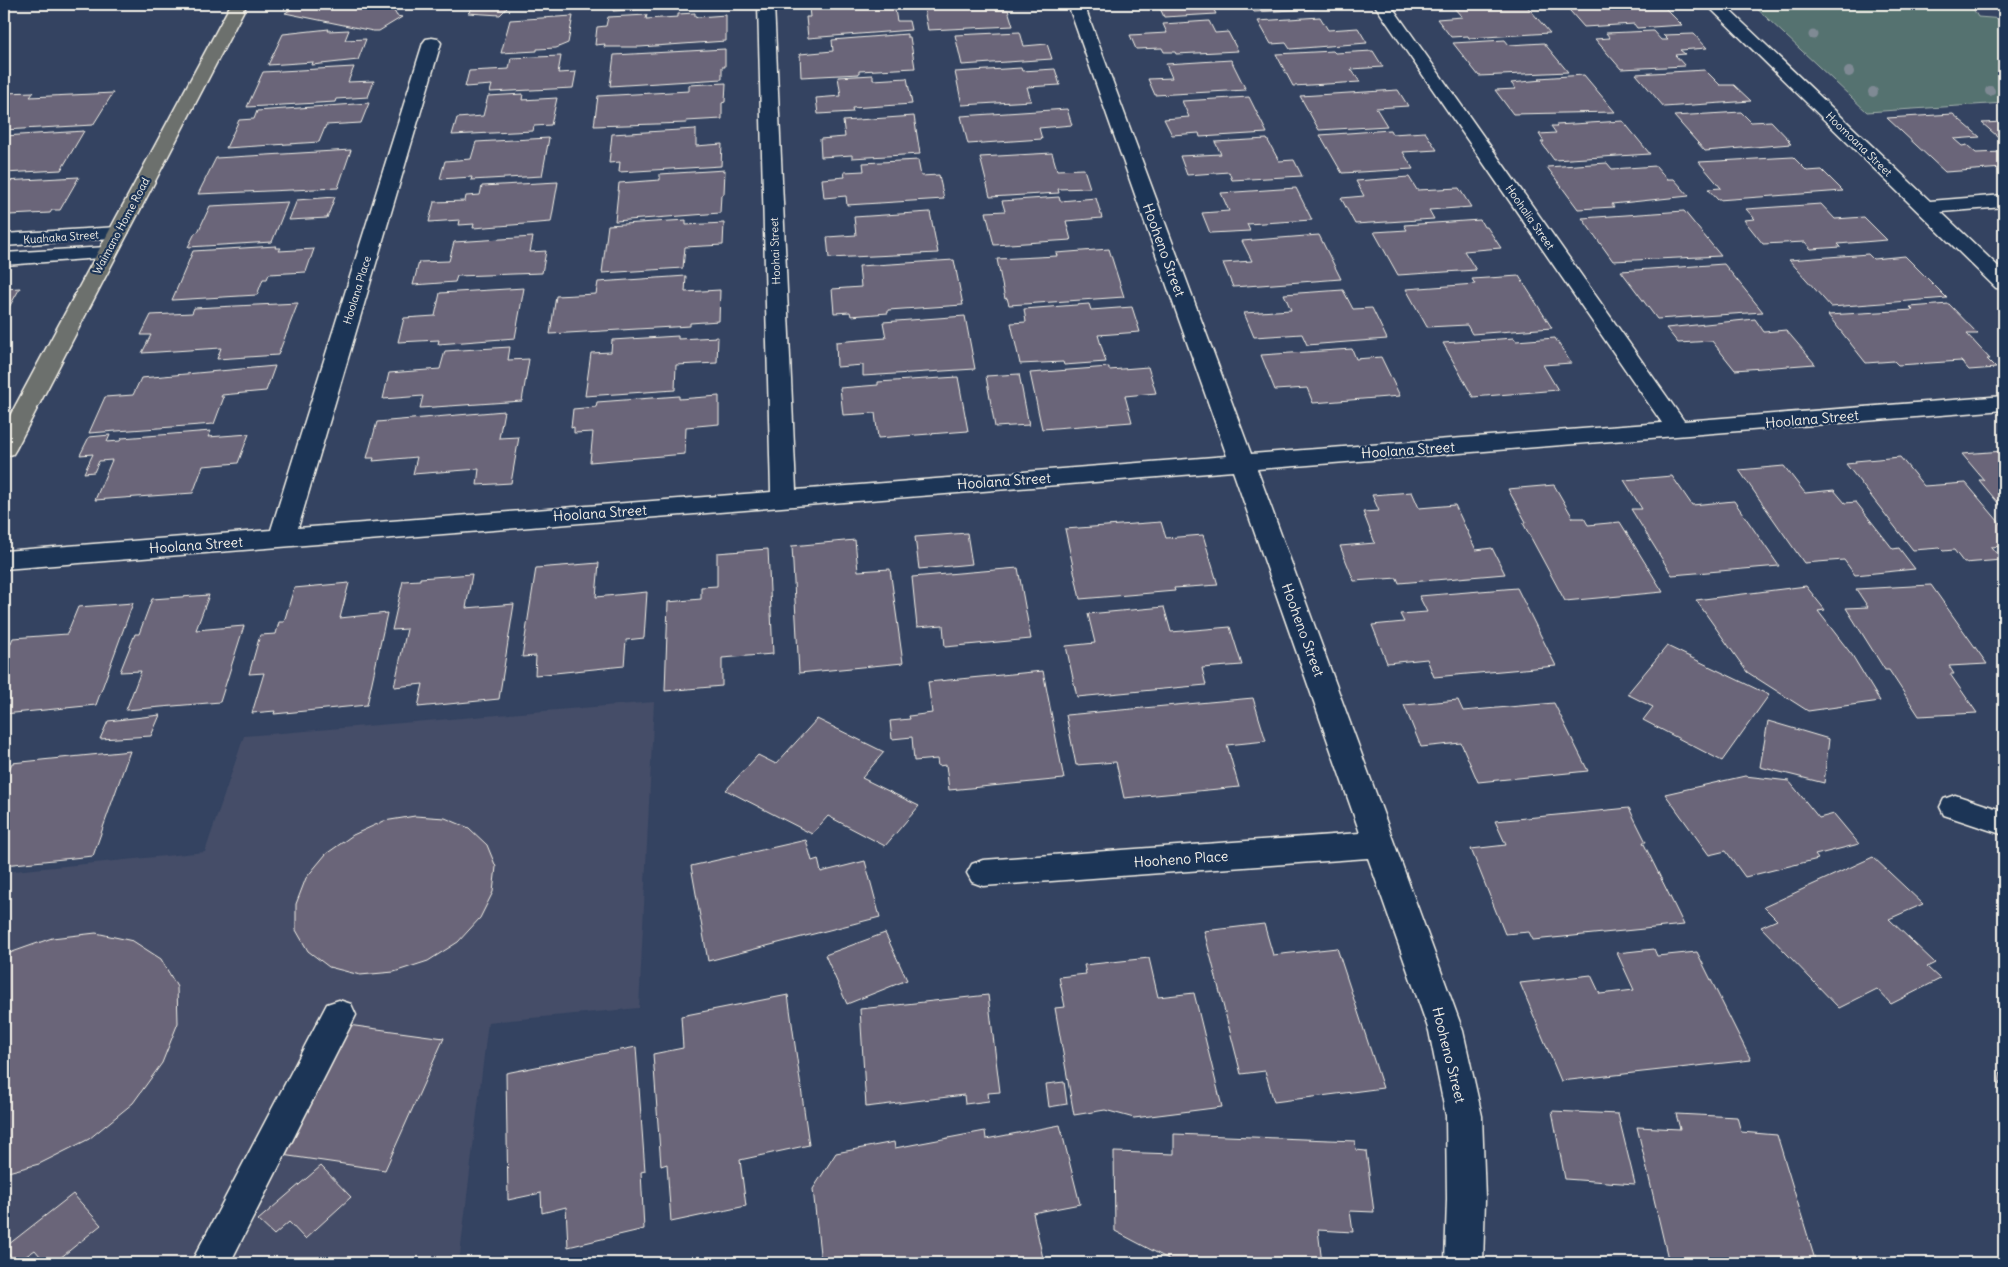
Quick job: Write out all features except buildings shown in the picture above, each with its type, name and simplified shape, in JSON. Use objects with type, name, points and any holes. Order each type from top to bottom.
[{"type":"main road","name":"Waimano Home Road","points":[[4,449],[239,4]]},
{"type":"street","name":"Hoohai Street","points":[[766,4],[784,498]]},
{"type":"street","name":"Hoohalia Street","points":[[1382,4],[1678,429]]},
{"type":"street","name":"Hoomoana Street","points":[[1714,4],[2004,284]]},
{"type":"street","name":"Hooheno Street","points":[[1078,10],[1446,1031],[1464,1116],[1466,1199],[1464,1263]]},
{"type":"street","name":"Hoolana Place","points":[[282,538],[432,43]]},
{"type":"street","points":[[1924,207],[2004,201]]},
{"type":"street","name":"Kuahaka Street","points":[[4,240],[118,233]]},
{"type":"street","name":"Kuahaka Street","points":[[4,259],[107,253]]},
{"type":"street","name":"Hoolana Street","points":[[4,560],[2004,403]]},
{"type":"street","points":[[1955,807],[2004,823]]},
{"type":"street","name":"Hooheno Place","points":[[983,873],[1380,844]]},
{"type":"street","points":[[210,1263],[339,1015]]},
{"type":"shaded area","points":[[654,702],[639,1008],[488,1022],[459,1263],[4,1263],[4,872],[205,852],[244,736]]},
{"type":"green space","points":[[1752,4],[1970,4],[1978,17],[2004,19],[2004,103],[1867,112]]}]
